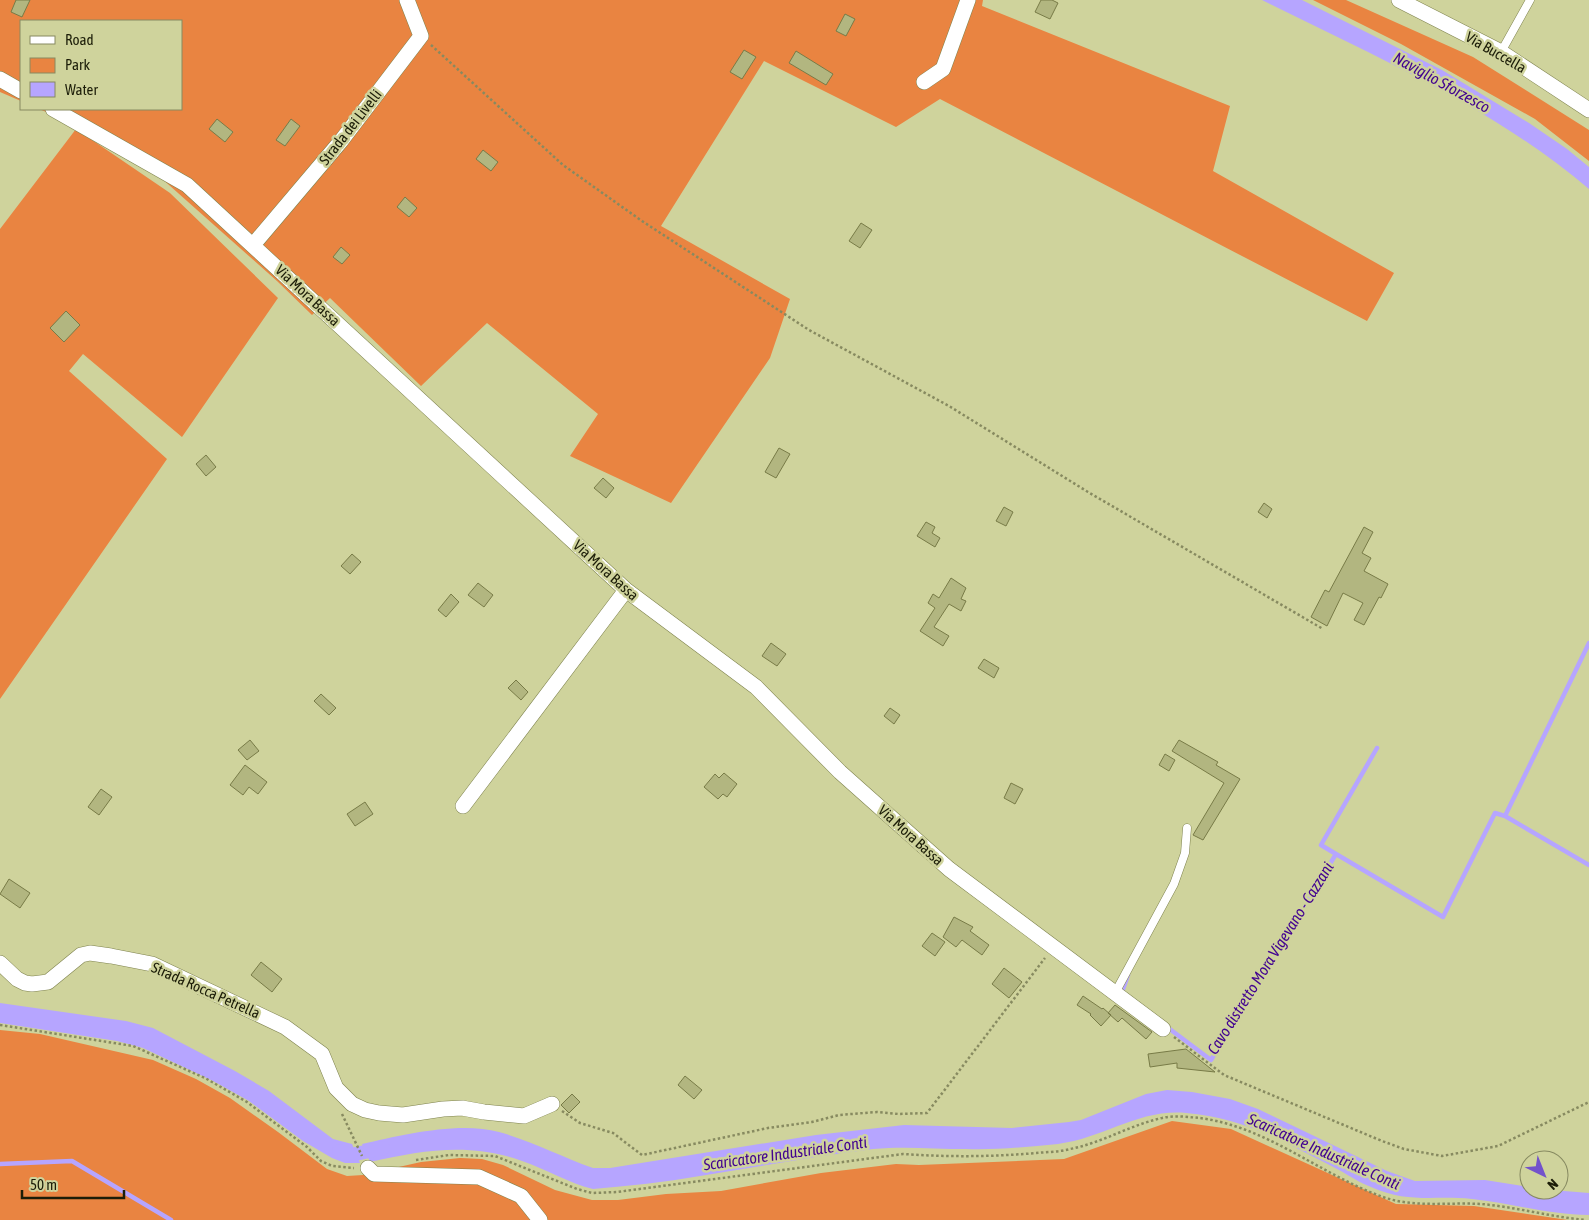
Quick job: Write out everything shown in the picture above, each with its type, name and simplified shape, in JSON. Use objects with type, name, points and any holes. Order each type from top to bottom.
[{"type":"street","points":[[407,0],[420,36]]},
{"type":"street","points":[[924,82],[943,69],[968,0]]},
{"type":"street","name":"Via Buccella","points":[[1399,0],[1501,52],[1589,110]]},
{"type":"street","name":"Strada dei Livelli","points":[[253,245],[341,141],[420,36]]},
{"type":"street","points":[[0,79],[20,90]]},
{"type":"street","name":"Via Mora Bassa","points":[[55,110],[188,185],[626,590],[756,687],[840,772],[942,862],[1163,1029]]},
{"type":"street","points":[[463,806],[626,590]]},
{"type":"street","name":"Strada Rocca Petrella","points":[[0,963],[17,979],[32,984],[48,982],[81,955],[90,953],[152,964],[284,1027],[322,1054],[336,1088],[352,1104],[379,1114],[403,1115],[462,1108],[524,1116],[552,1104]]},
{"type":"street","points":[[368,1168],[374,1174],[479,1177],[520,1196],[540,1220]]},
{"type":"lane","points":[[1501,52],[1530,0]]},
{"type":"lane","points":[[1118,995],[1174,884],[1186,853],[1187,828]]},
{"type":"path","points":[[420,36],[563,165],[642,222],[809,330],[949,406],[1088,492],[1323,629]]},
{"type":"path","points":[[552,1104],[580,1123],[613,1133],[642,1155],[768,1128],[812,1122],[838,1115],[877,1112],[900,1114],[927,1113],[1054,947]]},
{"type":"path","points":[[0,1025],[133,1046],[205,1078],[247,1102],[307,1147],[321,1161],[332,1166],[368,1168]]},
{"type":"path","points":[[1163,1029],[1224,1075],[1404,1149],[1442,1156],[1498,1146],[1589,1102]]},
{"type":"path","points":[[413,1160],[450,1155],[495,1156],[576,1189],[592,1193],[617,1192],[903,1154],[977,1157],[1068,1150],[1163,1117],[1180,1116],[1211,1120],[1270,1140],[1363,1189],[1385,1198],[1414,1203],[1482,1204],[1586,1220]]},
{"type":"green space","points":[[0,0],[983,0],[982,6],[1230,106],[1213,171],[1394,273],[1367,321],[940,99],[896,127],[764,61],[661,226],[790,299],[770,358],[671,503],[570,456],[598,414],[487,323],[421,386],[330,298],[312,315],[277,281],[160,177],[73,123],[41,110],[182,110],[182,20],[20,20],[20,101],[0,92]]},
{"type":"green space","points":[[1313,0],[1346,0],[1473,57],[1589,130],[1589,161],[1535,119],[1401,44]]},
{"type":"green space","points":[[76,129],[170,193],[278,298],[182,437],[83,354],[69,371],[167,459],[0,699],[0,229]]},
{"type":"green space","points":[[0,1030],[40,1034],[153,1060],[196,1079],[230,1098],[327,1169],[347,1176],[363,1175],[421,1162],[460,1158],[482,1159],[503,1165],[555,1190],[592,1200],[618,1200],[666,1194],[721,1191],[821,1173],[896,1164],[919,1165],[1064,1159],[1172,1121],[1231,1129],[1396,1204],[1474,1206],[1568,1220],[0,1220]]},
{"type":"water","name":"Naviglio Sforzesco","points":[[1262,0],[1302,0],[1442,70],[1529,123],[1567,149],[1589,167],[1589,189],[1552,160],[1473,108],[1390,63]]},
{"type":"water","points":[[0,1003],[126,1021],[153,1028],[269,1091],[333,1139],[352,1144],[360,1163],[345,1163],[332,1158],[303,1141],[249,1101],[213,1081],[143,1048],[117,1041],[0,1023]]},
{"type":"water","points":[[1167,1090],[1192,1092],[1230,1099],[1258,1109],[1387,1171],[1415,1181],[1485,1180],[1519,1185],[1519,1200],[1569,1200],[1569,1191],[1589,1193],[1589,1215],[1560,1213],[1472,1199],[1422,1198],[1385,1192],[1367,1185],[1284,1142],[1247,1126],[1227,1120],[1186,1113],[1152,1115],[1075,1141],[1058,1144],[989,1149],[873,1149],[674,1180],[593,1189],[522,1161],[484,1151],[428,1151],[370,1162],[362,1144],[430,1130],[483,1129],[523,1140],[593,1168],[610,1168],[816,1135],[904,1125],[1012,1128],[1069,1122],[1081,1120],[1146,1094]]},
{"type":"building","points":[[16,0],[30,0],[22,17],[11,12]]},
{"type":"building","points":[[1041,0],[1052,0],[1058,3],[1050,19],[1035,12]]},
{"type":"building","points":[[845,14],[855,19],[846,36],[836,31]]},
{"type":"building","points":[[744,50],[756,57],[742,79],[730,72]]},
{"type":"building","points":[[796,51],[833,74],[826,85],[789,63]]},
{"type":"building","points":[[217,119],[233,132],[225,142],[209,129]]},
{"type":"building","points":[[291,119],[300,126],[285,146],[276,140]]},
{"type":"building","points":[[483,150],[498,162],[491,171],[476,159]]},
{"type":"building","points":[[405,197],[417,208],[409,217],[397,207]]},
{"type":"building","points":[[861,223],[872,230],[860,248],[849,241]]},
{"type":"building","points":[[341,247],[350,255],[342,264],[333,257]]},
{"type":"building","points":[[66,311],[80,325],[64,342],[50,328]]},
{"type":"building","points":[[779,448],[790,454],[776,478],[765,472]]},
{"type":"building","points":[[206,455],[216,467],[206,476],[196,464]]},
{"type":"building","points":[[603,478],[614,488],[606,498],[594,488]]},
{"type":"building","points":[[1264,503],[1272,509],[1267,518],[1258,512]]},
{"type":"building","points":[[1004,507],[1013,512],[1006,526],[996,521]]},
{"type":"building","points":[[926,522],[935,527],[932,533],[940,538],[935,547],[917,536]]},
{"type":"building","points":[[1364,527],[1373,532],[1362,553],[1371,558],[1364,571],[1388,584],[1364,625],[1354,620],[1363,603],[1343,593],[1327,626],[1311,617],[1325,590],[1329,592]]},
{"type":"building","points":[[352,554],[361,562],[350,574],[341,566]]},
{"type":"building","points":[[951,578],[966,588],[961,599],[966,601],[961,611],[949,604],[934,627],[949,636],[943,646],[920,631],[935,608],[928,603],[933,594],[939,598]]},
{"type":"building","points":[[478,583],[493,595],[484,607],[468,595]]},
{"type":"building","points":[[451,594],[459,602],[446,617],[438,610]]},
{"type":"building","points":[[771,643],[786,654],[777,666],[762,656]]},
{"type":"building","points":[[984,659],[999,668],[994,678],[978,668]]},
{"type":"building","points":[[516,680],[528,692],[521,700],[508,688]]},
{"type":"building","points":[[321,694],[336,708],[329,715],[314,701]]},
{"type":"building","points":[[890,708],[900,715],[894,724],[884,716]]},
{"type":"building","points":[[250,740],[259,751],[247,760],[238,750]]},
{"type":"building","points":[[1179,740],[1218,762],[1216,765],[1240,779],[1203,840],[1193,835],[1224,783],[1172,751]]},
{"type":"building","points":[[1165,754],[1175,760],[1169,771],[1159,765]]},
{"type":"building","points":[[245,765],[267,782],[258,794],[249,787],[243,795],[230,785]]},
{"type":"building","points":[[724,773],[737,784],[727,797],[723,794],[718,799],[704,787],[715,774],[719,778]]},
{"type":"building","points":[[1011,783],[1023,789],[1015,804],[1004,798]]},
{"type":"building","points":[[101,789],[112,797],[99,815],[88,807]]},
{"type":"building","points":[[365,802],[373,814],[355,826],[347,814]]},
{"type":"building","points":[[9,879],[30,893],[20,908],[0,894]]},
{"type":"building","points":[[954,917],[973,927],[970,931],[989,945],[982,955],[962,940],[956,947],[943,937]]},
{"type":"building","points":[[932,933],[945,942],[935,956],[922,946]]},
{"type":"building","points":[[261,962],[282,979],[272,992],[251,975]]},
{"type":"building","points":[[1004,968],[1022,982],[1009,998],[992,984]]},
{"type":"building","points":[[1083,996],[1111,1015],[1101,1026],[1091,1014],[1077,1005]]},
{"type":"building","points":[[1115,1005],[1152,1032],[1146,1039],[1122,1018],[1118,1022],[1108,1013]]},
{"type":"building","points":[[1186,1049],[1215,1072],[1177,1068],[1177,1063],[1150,1067],[1148,1054]]},
{"type":"building","points":[[685,1076],[702,1090],[694,1099],[678,1085]]},
{"type":"building","points":[[572,1094],[580,1102],[569,1113],[561,1105]]},
{"type":"waterway","name":"Cavo distretto Mora Vigevano - Cazzani","points":[[1505,816],[1589,643]]},
{"type":"waterway","points":[[1336,854],[1321,845],[1377,748]]},
{"type":"waterway","name":"Cavo distretto Mora Vigevano - Cazzani","points":[[1167,1027],[1211,1060],[1336,854],[1443,917],[1495,813],[1505,816],[1589,865]]},
{"type":"waterway","name":"Cavo distretto Mora Vigevano - Cazzani","points":[[1123,993],[1128,975]]},
{"type":"waterway","name":"Scaricatore Industriale Conti","points":[[339,1151],[351,1155],[383,1148]]},
{"type":"waterway","points":[[0,1164],[72,1161],[171,1220]]}]
